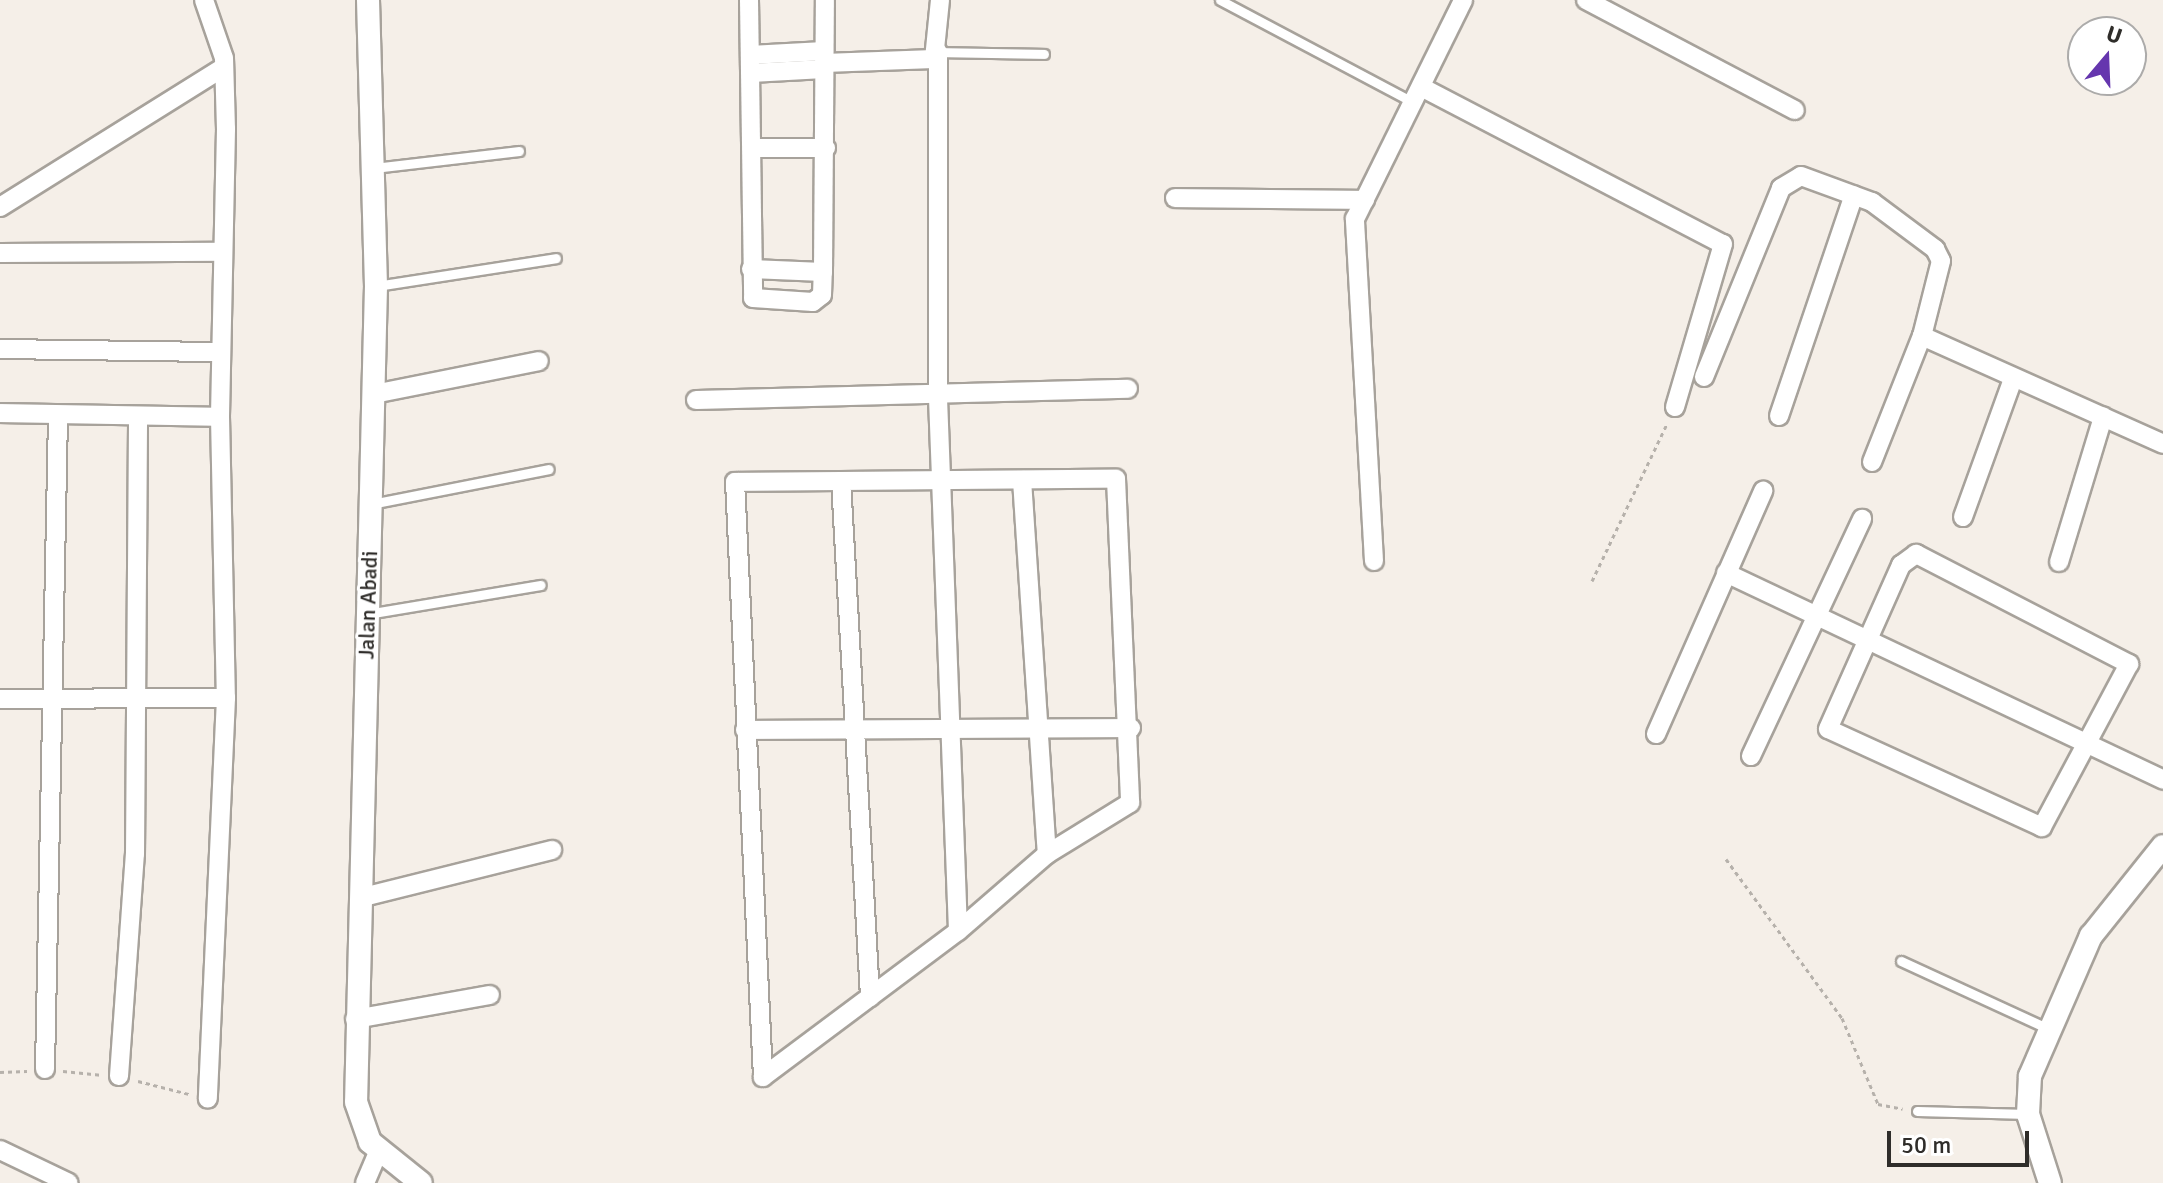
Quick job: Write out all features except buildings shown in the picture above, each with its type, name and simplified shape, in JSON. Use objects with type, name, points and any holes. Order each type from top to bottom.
[{"type":"street","points":[[204,0],[224,67],[220,417],[226,698],[208,1099]]},
{"type":"street","name":"Jalan Abadi","points":[[368,0],[376,286],[363,897],[355,1019],[356,1102],[378,1152]]},
{"type":"street","points":[[749,0],[751,269],[753,298],[761,303],[817,300],[823,272],[825,0]]},
{"type":"street","points":[[940,0],[938,398],[953,732],[958,931]]},
{"type":"street","points":[[1374,561],[1355,219],[1463,0]]},
{"type":"street","points":[[1586,0],[1795,110]]},
{"type":"street","points":[[750,64],[929,61],[938,52]]},
{"type":"street","points":[[0,207],[224,67]]},
{"type":"street","points":[[1417,94],[1723,244],[1675,407]]},
{"type":"street","points":[[752,148],[826,148]]},
{"type":"street","points":[[1704,377],[1781,188],[1801,176],[1854,195],[1927,240],[1941,261],[1922,336],[1872,462]]},
{"type":"street","points":[[1779,416],[1854,195]]},
{"type":"street","points":[[1175,198],[1365,200]]},
{"type":"street","points":[[0,253],[223,252]]},
{"type":"street","points":[[751,269],[823,272]]},
{"type":"street","points":[[1922,336],[2163,444]]},
{"type":"street","points":[[0,349],[221,352]]},
{"type":"street","points":[[374,394],[539,361]]},
{"type":"street","points":[[1963,517],[2013,379]]},
{"type":"street","points":[[696,400],[938,398],[1128,389]]},
{"type":"street","points":[[0,413],[138,418],[220,417]]},
{"type":"street","points":[[45,1069],[57,696],[58,415]]},
{"type":"street","points":[[2059,562],[2103,417]]},
{"type":"street","points":[[119,1076],[139,697],[138,418]]},
{"type":"street","points":[[1116,479],[1130,803],[1047,854],[958,931],[763,1077],[735,482],[942,480],[1116,479]]},
{"type":"street","points":[[1022,480],[1047,854]]},
{"type":"street","points":[[841,481],[870,997]]},
{"type":"street","points":[[1656,734],[1763,491]]},
{"type":"street","points":[[1751,756],[1862,519]]},
{"type":"street","points":[[1916,554],[2124,656],[2125,676],[2042,827],[1848,742],[1828,729],[1829,715],[1865,642],[1901,565],[1916,554]]},
{"type":"street","points":[[1726,573],[1815,619],[2086,744],[2162,785]]},
{"type":"street","points":[[0,699],[57,696],[226,698]]},
{"type":"street","points":[[745,730],[953,732],[1129,728]]},
{"type":"street","points":[[2050,1183],[2028,1114],[2030,1076],[2047,1028],[2091,936],[2163,846]]},
{"type":"street","points":[[363,897],[552,850]]},
{"type":"street","points":[[355,1019],[490,995]]},
{"type":"street","points":[[0,1150],[69,1183]]},
{"type":"street","points":[[365,1183],[378,1152],[421,1183]]},
{"type":"lane","points":[[1220,0],[1417,94]]},
{"type":"lane","points":[[938,52],[1044,54]]},
{"type":"lane","points":[[374,168],[519,151]]},
{"type":"lane","points":[[376,286],[556,258]]},
{"type":"lane","points":[[371,504],[549,469]]},
{"type":"lane","points":[[367,614],[541,585]]},
{"type":"lane","points":[[1901,961],[2047,1028]]},
{"type":"lane","points":[[1917,1111],[2028,1114]]},
{"type":"path","points":[[1592,581],[1675,407]]},
{"type":"path","points":[[1726,859],[1842,1018],[1877,1103],[1917,1111]]}]
